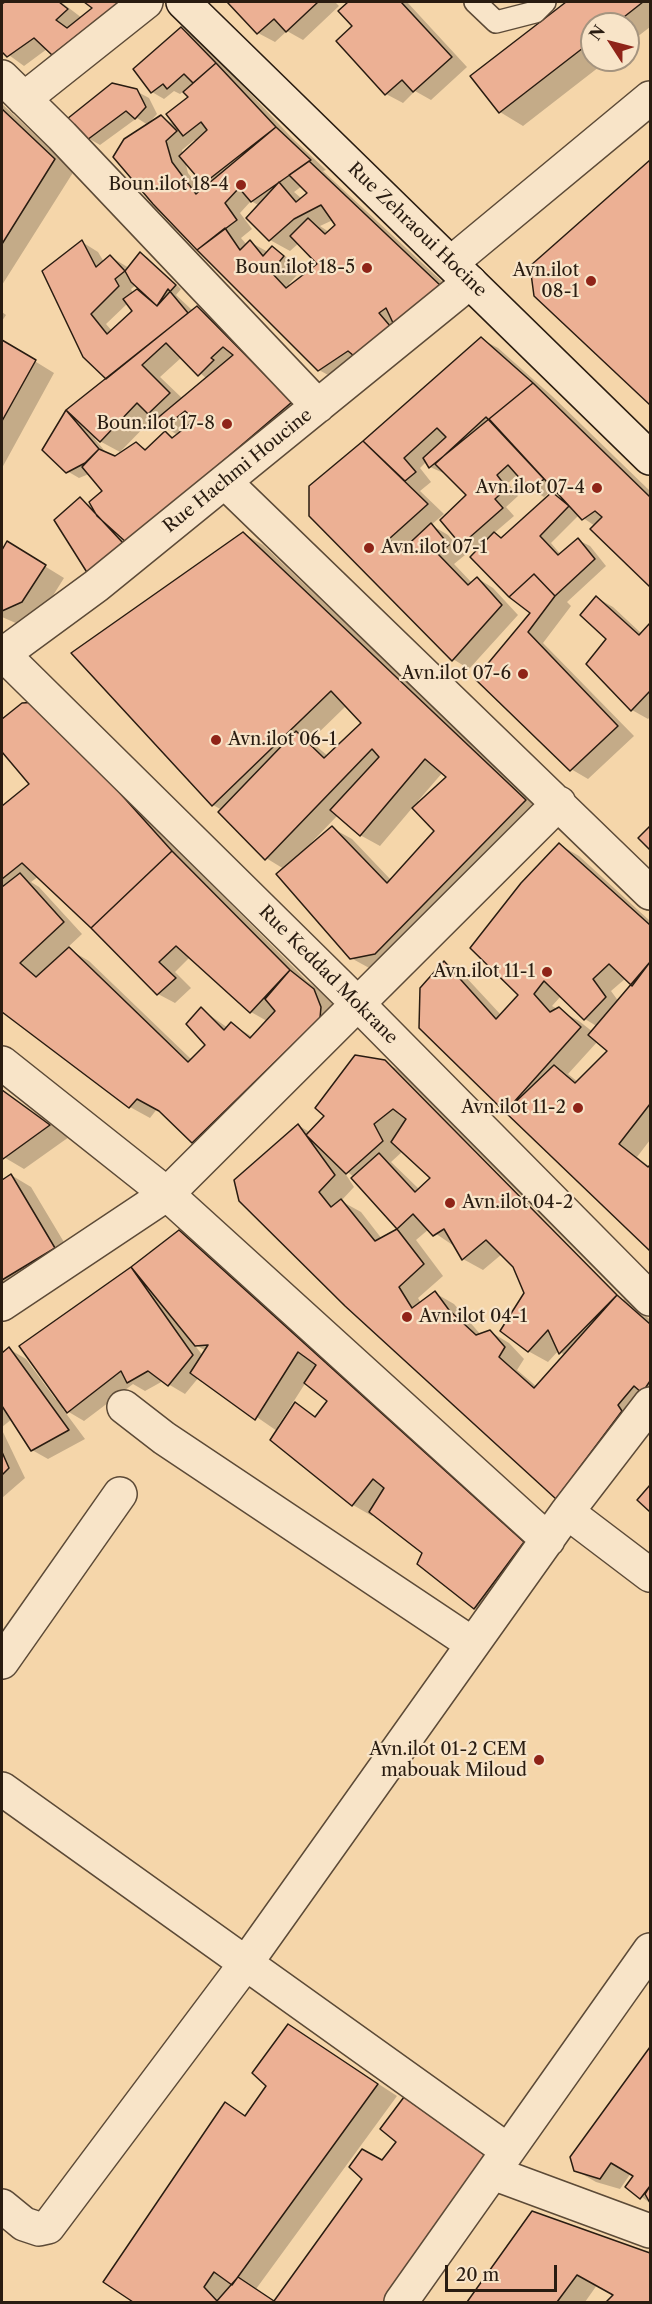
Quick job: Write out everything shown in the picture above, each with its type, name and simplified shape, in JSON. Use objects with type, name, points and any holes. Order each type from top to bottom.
[{"type":"street","points":[[146,2],[13,88],[318,406]]},
{"type":"street","name":"Rue Zehraoui Hocine","points":[[183,2],[651,458]]},
{"type":"street","name":"Rue Hachmi Houcine","points":[[2,654],[96,586],[318,406],[651,98]]},
{"type":"street","points":[[225,482],[651,893]]},
{"type":"street","name":"Rue Keddad Mokrane","points":[[2,654],[358,1005],[651,1299]]},
{"type":"street","points":[[2,1304],[167,1194],[559,802]]},
{"type":"street","points":[[2,1063],[167,1194],[548,1540]]},
{"type":"street","points":[[2,2206],[24,2223],[39,2229],[48,2227],[246,1963],[471,1643],[567,1512],[651,1404]]},
{"type":"street","points":[[124,1407],[164,1438],[471,1643]]},
{"type":"street","points":[[2,1662],[120,1494]]},
{"type":"street","points":[[567,1512],[651,1575]]},
{"type":"street","points":[[2,1789],[246,1963],[500,2162],[651,2231]]},
{"type":"street","points":[[401,2302],[651,1950]]},
{"type":"lane","points":[[475,2],[496,22],[535,12],[545,2]]},
{"type":"building","points":[[5,2],[59,2],[68,9],[56,20],[67,28],[92,8],[84,2],[120,2],[52,55],[34,38],[7,57],[2,52],[2,4]]},
{"type":"building","points":[[227,2],[318,2],[286,32],[274,19],[257,34]]},
{"type":"building","points":[[348,2],[401,2],[452,57],[413,92],[402,80],[385,95],[336,41],[352,26],[338,11]]},
{"type":"building","points":[[566,2],[643,2],[630,12],[580,12],[580,50],[499,113],[470,76]]},
{"type":"building","points":[[181,27],[216,63],[193,83],[184,74],[167,89],[163,84],[151,93],[133,69]]},
{"type":"building","points":[[216,63],[276,127],[203,184],[179,156],[207,130],[201,122],[183,136],[166,114],[188,97],[183,92]]},
{"type":"building","points":[[112,83],[137,89],[146,107],[135,119],[126,111],[87,140],[67,119]]},
{"type":"building","points":[[2,109],[55,159],[2,244]]},
{"type":"building","name":"Boun.ilot 18-4","points":[[161,115],[177,131],[166,141],[172,162],[196,194],[276,127],[311,160],[251,202],[239,188],[225,203],[237,220],[197,250],[153,204],[113,157],[124,139]]},
{"type":"building","name":"Avn.ilot 08-1","points":[[650,160],[650,405],[534,296],[530,266]]},
{"type":"building","name":"Boun.ilot 18-5","points":[[309,161],[442,287],[394,325],[386,308],[379,313],[391,327],[354,356],[348,351],[318,371],[197,250],[225,228],[240,250],[250,240],[263,256],[272,246],[284,256],[271,272],[286,288],[317,264],[290,236],[308,218],[325,234],[335,225],[321,205],[294,219],[269,241],[246,218],[279,182],[296,202],[307,193],[289,175]]},
{"type":"building","points":[[82,240],[96,267],[110,255],[125,271],[115,279],[119,286],[91,314],[107,334],[132,311],[123,299],[137,289],[157,306],[168,289],[188,313],[106,379],[83,357],[42,271]]},
{"type":"building","points":[[140,252],[176,285],[157,306],[131,282],[125,271]]},
{"type":"building","name":"Boun.ilot 17-8","points":[[197,306],[292,402],[127,543],[97,516],[89,502],[102,491],[82,467],[99,449],[115,456],[136,442],[145,450],[165,431],[172,438],[195,420],[185,411],[163,428],[154,421],[233,355],[223,347],[211,358],[214,360],[198,376],[166,343],[142,365],[170,393],[148,414],[137,403],[100,442],[66,410]]},
{"type":"building","points":[[481,337],[533,383],[429,468],[423,458],[446,437],[437,428],[404,458],[416,472],[405,481],[363,441]]},
{"type":"building","points":[[2,340],[36,360],[2,421]]},
{"type":"building","name":"Avn.ilot 07-4","points":[[533,383],[650,497],[650,587],[590,529],[602,517],[595,511],[582,520],[489,419]]},
{"type":"building","points":[[66,410],[99,449],[85,463],[66,473],[42,450]]},
{"type":"building","points":[[486,417],[544,479],[531,491],[508,465],[497,475],[507,488],[495,499],[503,508],[461,545],[440,520],[466,495],[435,464]]},
{"type":"building","name":"Avn.ilot 07-1","points":[[363,441],[428,504],[389,539],[400,552],[431,523],[449,545],[438,554],[468,585],[477,577],[502,605],[452,661],[309,516],[309,486]]},
{"type":"building","points":[[552,492],[569,506],[540,536],[558,555],[578,538],[595,559],[555,596],[534,574],[509,597],[470,557],[494,532],[501,538]]},
{"type":"building","points":[[80,497],[123,543],[88,574],[54,520]]},
{"type":"building","name":"Avn.ilot 06-1","points":[[243,532],[526,800],[375,954],[350,959],[276,874],[332,826],[387,883],[434,831],[412,808],[446,777],[425,759],[360,836],[330,810],[379,757],[372,749],[265,860],[218,812],[296,731],[324,758],[361,723],[331,691],[212,806],[71,653]]},
{"type":"building","points":[[7,541],[46,565],[22,602],[2,611],[2,550]]},
{"type":"building","name":"Avn.ilot 07-6","points":[[534,574],[555,596],[528,632],[618,726],[570,771],[475,679],[530,613],[509,597]]},
{"type":"building","points":[[596,596],[639,635],[650,623],[650,691],[631,711],[586,664],[606,639],[580,615]]},
{"type":"building","points":[[38,702],[172,851],[91,928],[22,863],[2,879],[2,806],[29,784],[2,752],[2,719],[22,703]]},
{"type":"building","points":[[650,826],[650,850],[638,838]]},
{"type":"building","name":"Avn.ilot 11-1","points":[[559,843],[650,925],[650,962],[632,986],[609,964],[593,979],[606,997],[584,1020],[544,981],[534,994],[550,1012],[559,1007],[581,1027],[505,1112],[419,1028],[420,988],[444,961],[496,1019],[518,995],[470,948],[521,883]]},
{"type":"building","points":[[172,851],[290,970],[250,1013],[176,946],[159,962],[176,978],[157,995],[91,928]]},
{"type":"building","points":[[20,873],[64,922],[20,963],[36,977],[69,947],[188,1062],[205,1045],[186,1024],[201,1007],[224,1030],[231,1022],[250,1038],[275,1011],[265,999],[290,970],[314,989],[321,1007],[320,1018],[192,1143],[159,1111],[137,1099],[129,1108],[2,1012],[2,887]]},
{"type":"building","name":"Avn.ilot 11-2","points":[[650,962],[650,1104],[619,1144],[648,1167],[650,1165],[650,1251],[505,1112],[554,1065],[575,1083],[607,1051],[588,1035]]},
{"type":"building","name":"Avn.ilot 04-2","points":[[355,1055],[385,1060],[617,1295],[559,1354],[548,1330],[528,1352],[500,1331],[524,1293],[513,1267],[486,1240],[462,1260],[444,1229],[433,1236],[413,1214],[397,1229],[351,1178],[379,1153],[415,1192],[430,1178],[391,1142],[406,1119],[393,1109],[374,1124],[383,1141],[346,1174],[306,1135],[324,1116],[315,1108]]},
{"type":"building","points":[[2,1090],[50,1125],[3,1159],[2,1157]]},
{"type":"building","name":"Avn.ilot 04-1","points":[[298,1124],[335,1175],[319,1192],[331,1207],[341,1199],[375,1241],[397,1229],[424,1264],[399,1287],[412,1308],[435,1291],[449,1310],[476,1335],[490,1330],[505,1347],[499,1357],[534,1388],[617,1295],[650,1324],[650,1381],[642,1393],[634,1386],[618,1405],[622,1411],[556,1499],[345,1306],[239,1201],[234,1180]]},
{"type":"building","points":[[11,1174],[55,1248],[2,1280],[2,1180]]},
{"type":"building","points":[[179,1230],[524,1542],[474,1609],[417,1564],[422,1553],[369,1512],[384,1488],[373,1479],[352,1506],[270,1440],[295,1402],[315,1417],[327,1401],[304,1383],[316,1365],[298,1352],[255,1420],[190,1373],[208,1345],[195,1346],[131,1267]]},
{"type":"building","points":[[131,1267],[193,1355],[168,1386],[148,1371],[127,1383],[121,1371],[67,1413],[19,1346]]},
{"type":"building","points":[[9,1347],[69,1430],[31,1451],[2,1406],[2,1353]]},
{"type":"building","points":[[2,1452],[9,1468],[2,1475]]},
{"type":"building","points":[[650,1485],[650,1512],[637,1500]]},
{"type":"building","points":[[288,2024],[378,2084],[232,2285],[214,2272],[204,2287],[218,2302],[133,2302],[103,2282],[225,2102],[245,2116],[266,2086],[252,2073]]},
{"type":"building","points":[[650,2047],[650,2186],[640,2199],[625,2187],[633,2176],[611,2163],[600,2179],[574,2171],[570,2157]]},
{"type":"building","points":[[404,2097],[486,2156],[386,2302],[216,2302],[238,2277],[274,2301],[362,2179],[349,2167],[362,2149],[382,2160],[396,2142],[380,2129]]},
{"type":"building","points":[[650,2186],[650,2203],[645,2194]]},
{"type":"building","points":[[532,2211],[650,2253],[650,2302],[606,2302],[613,2295],[577,2275],[557,2302],[467,2302]]},
{"type":"place","name":"Boun.ilot 18-4","points":[[241,185]]},
{"type":"place","name":"Boun.ilot 18-5","points":[[367,268]]},
{"type":"place","name":"Avn.ilot 08-1","points":[[591,281]]},
{"type":"place","name":"Boun.ilot 17-8","points":[[227,424]]},
{"type":"place","name":"Avn.ilot 07-4","points":[[597,488]]},
{"type":"place","name":"Avn.ilot 07-1","points":[[369,548]]},
{"type":"place","name":"Avn.ilot 07-6","points":[[523,674]]},
{"type":"place","name":"Avn.ilot 06-1","points":[[216,740]]},
{"type":"place","name":"Avn.ilot 11-1","points":[[547,972]]},
{"type":"place","name":"Avn.ilot 11-2","points":[[578,1108]]},
{"type":"place","name":"Avn.ilot 04-2","points":[[450,1203]]},
{"type":"place","name":"Avn.ilot 04-1","points":[[407,1317]]},
{"type":"place","name":"Avn.ilot 01-2 CEM mabouak Miloud","points":[[539,1760]]}]
